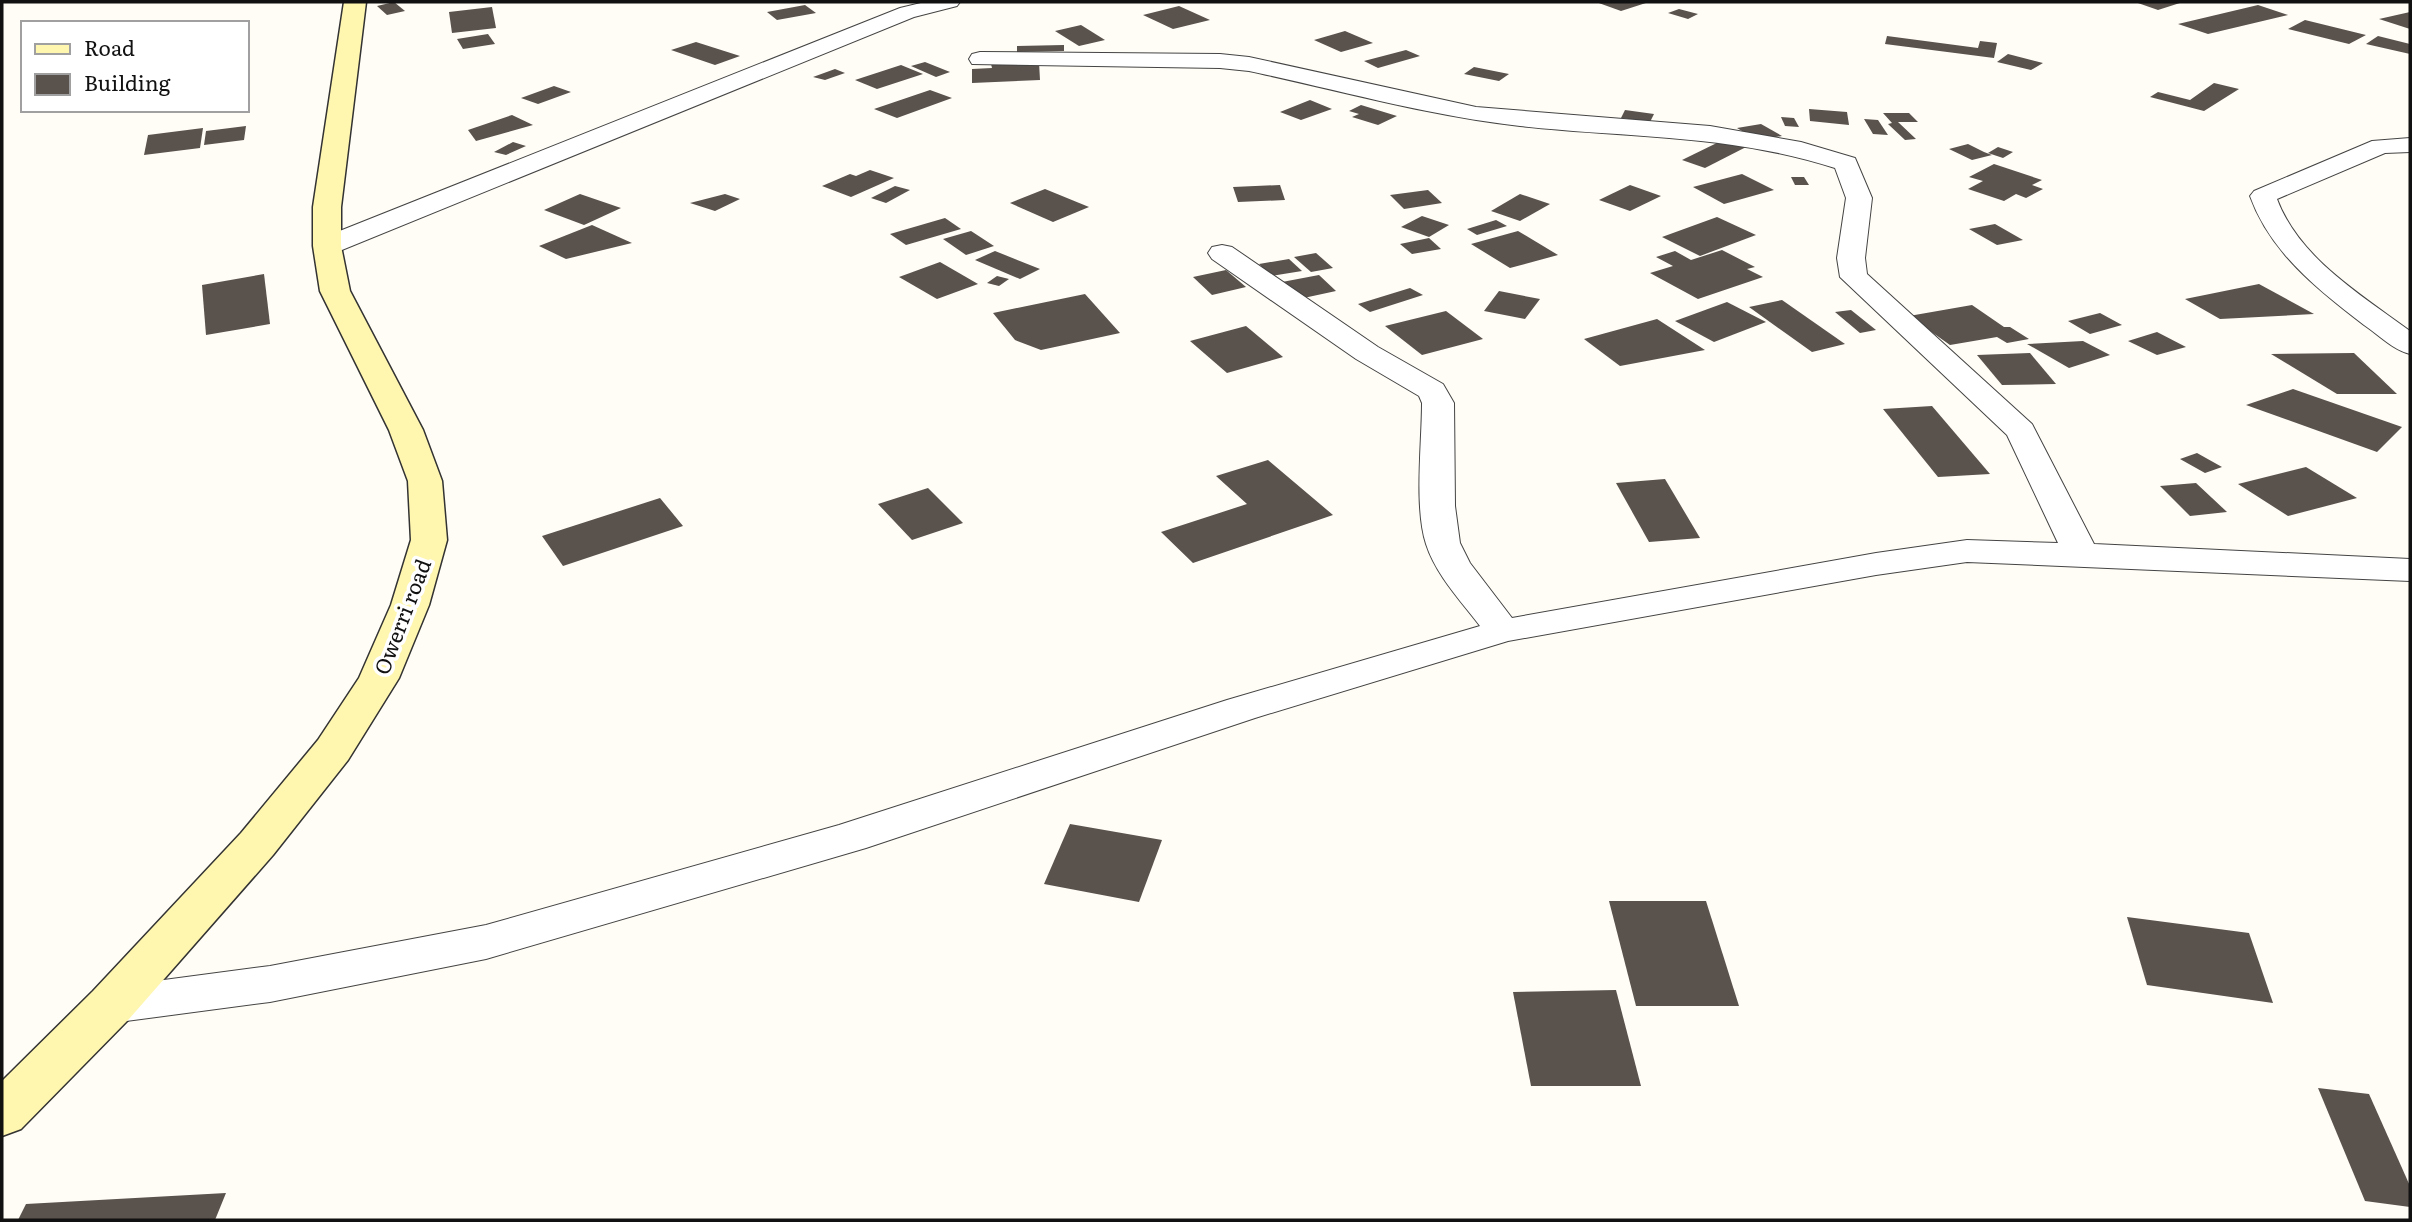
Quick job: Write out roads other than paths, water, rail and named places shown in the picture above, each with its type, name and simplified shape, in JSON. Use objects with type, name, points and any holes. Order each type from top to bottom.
[{"type":"main road","name":"Owerri road","points":[[2,1114],[111,1005],[257,844],[333,750],[379,678],[410,605],[429,540],[425,481],[406,430],[335,291],[327,246],[327,207],[355,2]]},
{"type":"street","points":[[327,246],[907,12],[950,2]]},
{"type":"street","points":[[980,59],[1220,61],[1249,64],[1475,114],[1512,120],[1721,134],[1789,145],[1846,163],[1859,198],[1851,258],[1854,277],[2021,431],[2081,554]]},
{"type":"street","points":[[2410,145],[2381,146],[2263,195],[2266,213],[2307,264],[2410,345]]},
{"type":"street","points":[[1222,253],[1367,353],[1432,391],[1438,403],[1438,506],[1443,543],[1453,565],[1503,631]]},
{"type":"street","points":[[111,1005],[270,984],[486,942],[851,836],[1241,709],[1503,631],[1875,564],[1967,551],[2410,570]]}]
